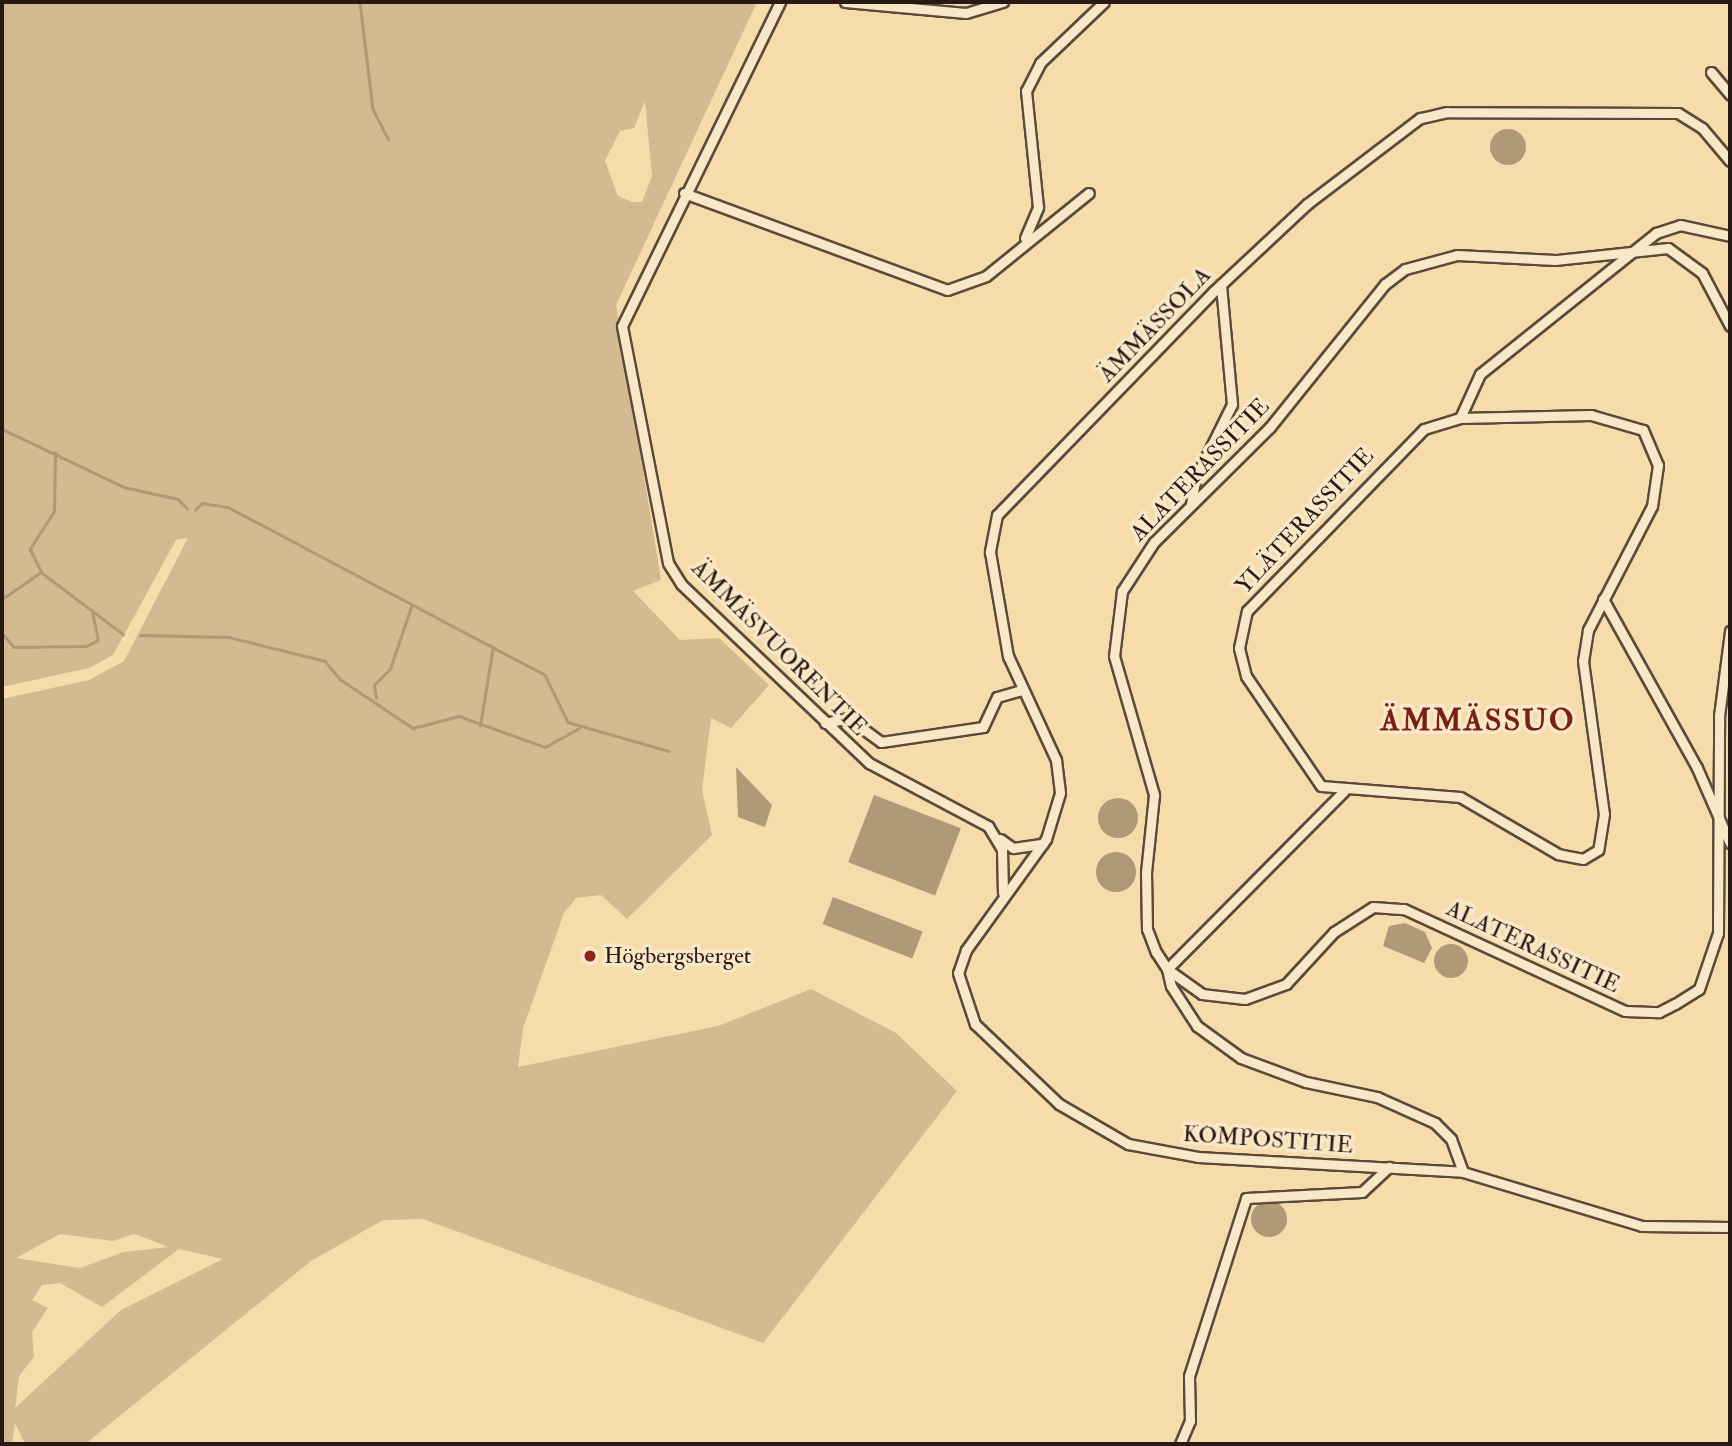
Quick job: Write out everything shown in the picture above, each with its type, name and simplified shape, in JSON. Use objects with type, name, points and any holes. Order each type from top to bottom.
[{"type":"street","name":"ÄMMÄSVUORENTIE","points":[[780,2],[684,193],[622,326],[668,562],[681,583],[825,723],[892,779],[975,818],[1013,848],[1043,844]]},
{"type":"street","points":[[845,2],[966,13],[1003,2]]},
{"type":"street","points":[[1021,246],[1038,207],[1026,90],[1040,63],[1104,2]]},
{"type":"street","points":[[1711,72],[1730,95]]},
{"type":"street","name":"ÄMMÄSSOLA","points":[[999,902],[1043,844],[1058,807],[1059,776],[1022,690],[993,587],[989,531],[1221,285],[1307,204],[1420,118],[1447,112],[1678,113],[1702,128],[1730,161]]},
{"type":"street","points":[[684,193],[932,289],[965,286],[1089,192]]},
{"type":"street","points":[[1460,418],[1480,374],[1645,246],[1656,233],[1680,225],[1730,236]]},
{"type":"street","name":"ALATERASSITIE","points":[[1730,326],[1702,273],[1668,248],[1645,246],[1555,260],[1457,255],[1405,269],[1270,427],[1191,504],[1137,565],[1114,619],[1114,656],[1154,795],[1147,929],[1167,969],[1202,994],[1245,999],[1286,984],[1334,932],[1373,907],[1404,909],[1625,1011],[1659,1012],[1699,989],[1710,965],[1718,933],[1718,716],[1730,631]]},
{"type":"street","points":[[1191,504],[1196,477],[1233,404],[1221,285]]},
{"type":"street","name":"YLÄTERASSITIE","points":[[1591,415],[1630,423],[1649,435],[1658,465],[1652,506],[1588,630],[1583,661],[1601,768],[1598,850],[1583,859],[1558,853],[1461,797],[1344,792],[1321,786],[1305,770],[1247,676],[1239,648],[1247,611],[1406,442],[1460,418],[1591,415]]},
{"type":"street","points":[[1603,599],[1717,812],[1730,843]]},
{"type":"street","points":[[825,723],[848,718],[881,743],[984,727],[997,697],[1022,690]]},
{"type":"street","points":[[1344,792],[1167,969],[1180,1006],[1220,1045],[1276,1073],[1410,1110],[1451,1139],[1464,1172]]},
{"type":"street","points":[[996,835],[1006,873],[999,902]]},
{"type":"street","name":"KOMPOSTITIE","points":[[999,902],[958,973],[965,1009],[1059,1104],[1095,1129],[1128,1144],[1198,1157],[1464,1172],[1642,1226],[1730,1227]]},
{"type":"street","points":[[1180,1444],[1190,1420],[1189,1376],[1246,1198],[1362,1192],[1389,1167]]},
{"type":"shaded area","points":[[2,2],[757,2],[616,305],[661,580],[633,591],[680,640],[719,638],[769,685],[731,728],[711,718],[702,790],[712,835],[627,919],[601,895],[576,898],[564,913],[523,1028],[518,1067],[718,1026],[811,989],[896,1033],[957,1091],[763,1343],[423,1219],[383,1220],[311,1261],[85,1444],[25,1444],[15,1423],[12,1444],[2,1444],[2,699],[89,680],[124,661],[188,538],[176,540],[113,655],[89,668],[2,687]],"holes":[[[645,101],[652,176],[642,202],[632,202],[618,196],[605,161],[620,131],[634,128]],[[60,1234],[113,1241],[134,1234],[169,1247],[124,1252],[80,1268],[16,1258]],[[179,1249],[223,1259],[121,1310],[15,1408],[19,1376],[34,1357],[32,1332],[48,1308],[32,1300],[42,1285],[60,1283],[102,1307]]]},
{"type":"shaded area","points":[[1508,129],[1521,134],[1526,147],[1521,160],[1508,165],[1495,160],[1490,147],[1495,134]]},
{"type":"shaded area","points":[[736,767],[772,805],[765,827],[738,817]]},
{"type":"shaded area","points":[[874,795],[961,828],[935,896],[848,862]]},
{"type":"shaded area","points":[[1118,798],[1132,804],[1138,818],[1132,832],[1118,838],[1104,832],[1098,818],[1104,804]]},
{"type":"shaded area","points":[[1116,852],[1130,858],[1136,872],[1130,886],[1116,892],[1102,886],[1096,872],[1102,858]]},
{"type":"shaded area","points":[[833,897],[923,931],[912,958],[823,924]]},
{"type":"shaded area","points":[[1405,923],[1425,932],[1432,948],[1424,963],[1383,946],[1389,926]]},
{"type":"shaded area","points":[[1451,944],[1463,949],[1468,961],[1463,973],[1451,978],[1439,973],[1434,961],[1439,949]]},
{"type":"shaded area","points":[[1269,1201],[1282,1206],[1287,1219],[1282,1232],[1269,1237],[1256,1232],[1251,1219],[1256,1206]]},
{"type":"waterway","points":[[360,2],[373,109],[388,139]]},
{"type":"waterway","points":[[2,429],[124,487],[178,499],[187,508]]},
{"type":"waterway","points":[[41,572],[30,549],[54,511],[55,453]]},
{"type":"waterway","points":[[195,510],[202,503],[228,507],[545,675],[568,722],[669,751]]},
{"type":"waterway","points":[[2,599],[41,572],[123,634]]},
{"type":"waterway","points":[[376,698],[374,685],[390,669],[411,607]]},
{"type":"waterway","points":[[2,633],[14,647],[86,646],[98,640],[92,611]]},
{"type":"waterway","points":[[140,635],[229,637],[325,661],[340,679],[413,728],[459,716],[545,747],[579,728]]},
{"type":"waterway","points":[[480,726],[493,647]]},
{"type":"place","name":"Högbergsberget","points":[[590,956]]},
{"type":"district","name":"ÄMMÄSSUO","points":[[1478,721]]}]
